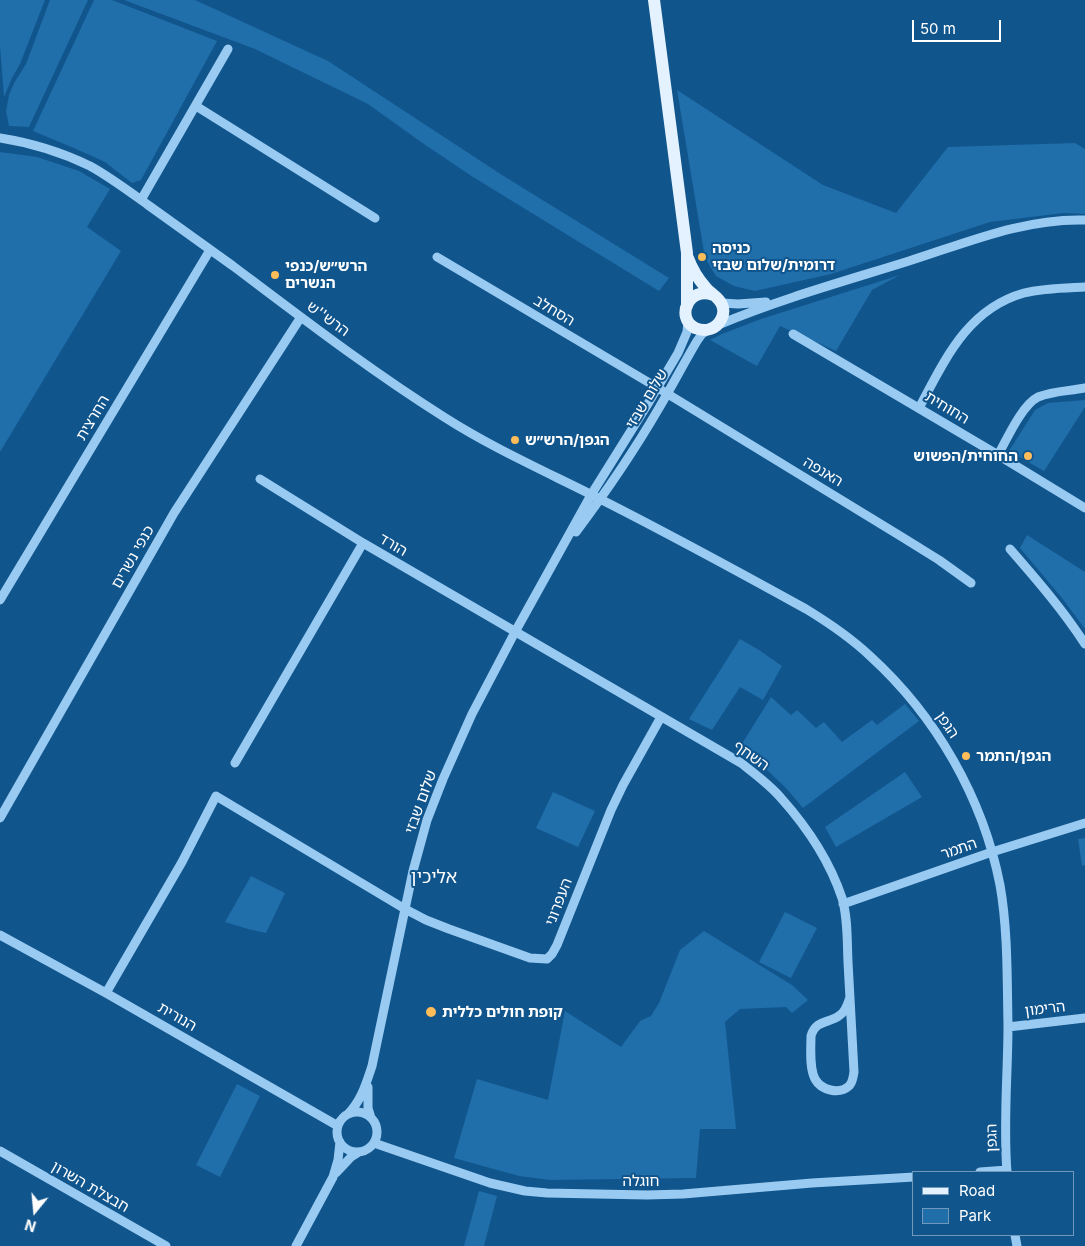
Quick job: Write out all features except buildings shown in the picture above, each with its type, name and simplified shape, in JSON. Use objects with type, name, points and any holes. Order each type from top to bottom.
[{"type":"main road","points":[[654,0],[687,253],[686,315],[688,321],[696,329],[713,328],[723,315],[723,309],[698,277],[687,253]]},
{"type":"main road","points":[[687,306],[691,298],[702,293],[708,293],[717,299]]},
{"type":"street","points":[[141,200],[228,49]]},
{"type":"street","points":[[196,106],[375,218]]},
{"type":"street","name":"הרש''ש","points":[[0,138],[32,144],[66,155],[92,167],[141,200],[390,381],[446,419],[505,452],[590,495]]},
{"type":"street","points":[[713,328],[779,301],[1000,231],[1034,223],[1085,220]]},
{"type":"street","name":"החרצית","points":[[0,600],[210,250]]},
{"type":"street","name":"הסחלב","points":[[437,257],[658,388]]},
{"type":"street","points":[[919,408],[958,339],[987,310],[1024,293],[1054,289],[1085,288]]},
{"type":"street","points":[[717,299],[754,304],[779,301]]},
{"type":"street","name":"כנפי נשרים","points":[[0,818],[174,513],[301,317]]},
{"type":"street","name":"שלום שבזי","points":[[348,1114],[359,1102],[368,1079],[417,854],[437,795],[472,714],[515,632],[590,495],[658,388],[684,341],[688,321]]},
{"type":"street","name":"שלום שבזי","points":[[557,556],[600,499],[642,436],[697,341],[702,334],[713,328]]},
{"type":"street","name":"החוחית","points":[[793,334],[1085,508]]},
{"type":"street","name":"האנפה","points":[[658,388],[917,546],[971,583]]},
{"type":"street","points":[[998,455],[1024,409],[1031,402],[1038,397],[1054,392],[1085,388]]},
{"type":"street","name":"הורד","points":[[260,479],[363,543],[515,632]]},
{"type":"street","name":"הגפן","points":[[590,495],[806,609],[829,624],[870,655],[892,677],[913,700],[943,742],[957,766],[980,818],[992,852],[1000,888],[1007,974],[1008,1027],[1005,1129],[1007,1171]]},
{"type":"street","points":[[235,763],[363,543]]},
{"type":"street","points":[[1010,549],[1058,606],[1085,644]]},
{"type":"street","name":"השחף","points":[[515,632],[741,763],[781,797],[804,827],[818,848],[834,879],[843,904],[846,920],[854,1072],[852,1082],[848,1088],[833,1091],[819,1084],[814,1078],[810,1036],[817,1025],[841,1015],[850,997]]},
{"type":"street","name":"העפרוני","points":[[404,909],[449,929],[530,958],[547,959],[557,945],[623,785],[661,717]]},
{"type":"street","points":[[106,992],[182,862],[216,796],[404,909]]},
{"type":"street","name":"התמר","points":[[843,904],[992,852],[1085,823]]},
{"type":"street","name":"הנורית","points":[[0,934],[106,992],[338,1126]]},
{"type":"street","name":"הרימון","points":[[1008,1027],[1085,1018]]},
{"type":"street","name":"שלום שבזי","points":[[368,1079],[367,1098],[371,1118]]},
{"type":"street","points":[[360,1112],[366,1114],[375,1124],[377,1137],[370,1148],[365,1151],[352,1152],[346,1149],[340,1142],[337,1134],[338,1126],[348,1114],[360,1112]]},
{"type":"street","points":[[333,1178],[340,1142]]},
{"type":"street","name":"חוגלה","points":[[374,1143],[490,1183],[525,1191],[547,1193],[683,1194],[912,1177]]},
{"type":"street","name":"חבצלת השרון","points":[[0,1150],[166,1246]]},
{"type":"street","points":[[296,1246],[333,1178],[343,1164],[358,1152]]},
{"type":"green space","points":[[0,0],[45,0],[20,64],[4,97],[0,46]]},
{"type":"green space","points":[[50,0],[88,0],[29,127],[9,126],[6,111],[9,95],[26,64]]},
{"type":"green space","points":[[94,0],[112,0],[217,41],[141,180],[132,183],[105,162],[33,131]]},
{"type":"green space","points":[[124,0],[195,0],[328,61],[502,175],[669,278],[659,291],[473,177],[368,104],[255,49]]},
{"type":"green space","points":[[677,90],[823,185],[896,213],[948,147],[1075,143],[1085,149],[1085,214],[1064,213],[990,222],[831,274],[755,291],[734,286],[716,276],[705,258]]},
{"type":"green space","points":[[0,152],[37,157],[79,171],[110,189],[87,227],[121,251],[0,452]]},
{"type":"green space","points":[[900,275],[872,290],[836,351],[780,326],[757,366],[710,340],[758,320]]},
{"type":"green space","points":[[1085,400],[1085,407],[1044,471],[1009,451],[1035,410],[1048,403]]},
{"type":"green space","points":[[1027,535],[1085,572],[1085,629],[1020,548]]},
{"type":"green space","points":[[740,639],[782,666],[763,700],[740,687],[712,730],[689,719]]},
{"type":"green space","points":[[771,697],[791,715],[797,710],[816,728],[824,722],[842,742],[872,720],[877,725],[905,704],[919,721],[803,808],[767,770],[737,752]]},
{"type":"green space","points":[[905,772],[922,797],[836,847],[825,827]]},
{"type":"green space","points":[[553,792],[595,811],[578,847],[536,828]]},
{"type":"green space","points":[[1085,838],[1085,865],[1082,866],[1078,839]]},
{"type":"green space","points":[[251,876],[285,893],[266,933],[225,922]]},
{"type":"green space","points":[[785,912],[817,928],[791,978],[759,962]]},
{"type":"green space","points":[[704,931],[792,985],[808,1000],[792,1013],[786,1007],[740,1009],[725,1022],[736,1129],[700,1129],[696,1178],[550,1180],[519,1176],[454,1158],[477,1079],[548,1100],[565,1011],[621,1047],[640,1021],[651,1016],[659,1003],[680,950]]},
{"type":"green space","points":[[237,1084],[260,1096],[220,1177],[196,1165]]},
{"type":"green space","points":[[479,1191],[497,1196],[484,1246],[464,1246]]},
{"type":"place","name":"כניסה דרומית/שלום שבזי","points":[[702,257]]},
{"type":"place","name":"הרש״ש/כנפי הנשרים","points":[[275,275]]},
{"type":"place","name":"הגפן/הרש״ש","points":[[515,440]]},
{"type":"place","name":"החוחית/הפשוש","points":[[1028,456]]},
{"type":"place","name":"הגפן/התמר","points":[[966,756]]},
{"type":"place","name":"קופת חולים כללית","points":[[431,1012]]},
{"type":"district","name":"אליכין","points":[[434,878]]}]
